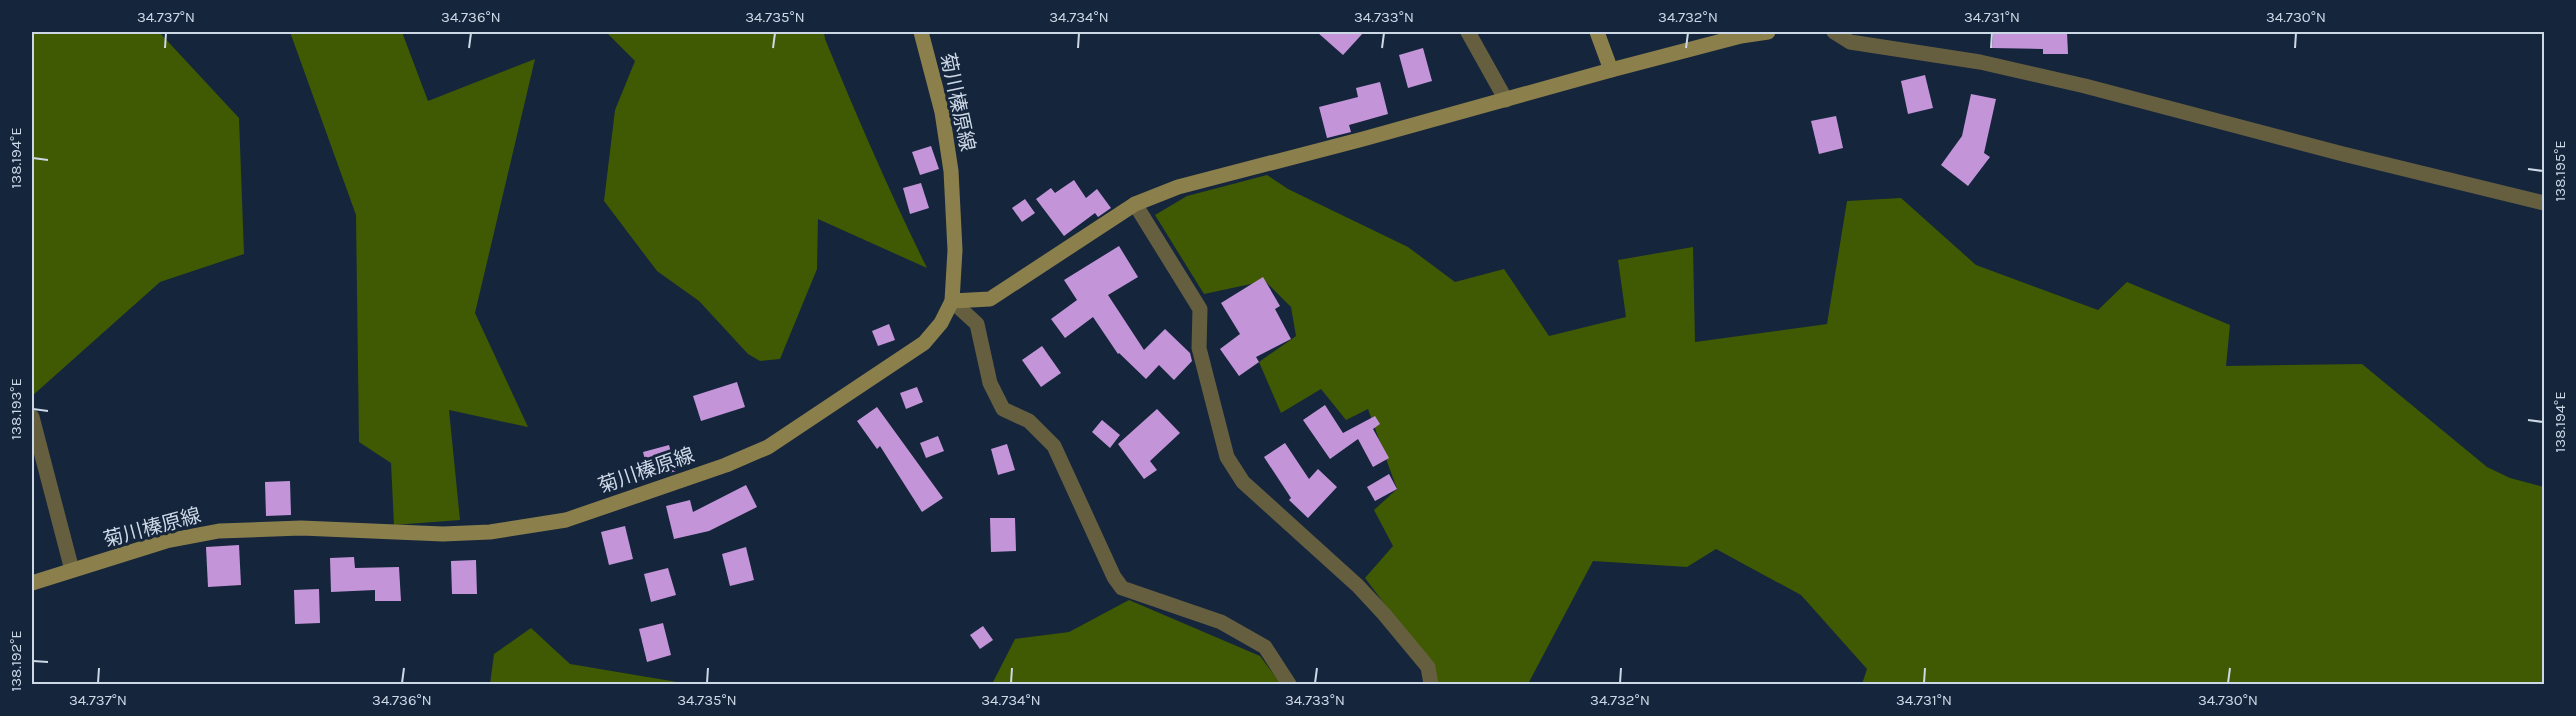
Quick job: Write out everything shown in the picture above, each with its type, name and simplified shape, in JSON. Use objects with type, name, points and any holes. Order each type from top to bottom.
[{"type":"main road","name":"菊川榛原線","points":[[32,583],[166,541],[219,531],[301,528],[466,533],[490,532],[566,520],[726,465],[768,447],[924,343],[941,323],[952,301],[955,250],[951,171],[942,112],[921,32]]},
{"type":"main road","points":[[1597,32],[1611,70]]},
{"type":"main road","points":[[952,301],[990,299],[1135,204],[1178,187],[1611,70],[1741,36],[1768,32]]},
{"type":"street","points":[[1468,32],[1506,100]]},
{"type":"street","points":[[1834,32],[1850,42],[1980,62],[2544,203]]},
{"type":"street","points":[[1135,204],[1200,309],[1199,348],[1227,457],[1243,482],[1358,586],[1428,667],[1431,684]]},
{"type":"street","points":[[952,301],[976,324],[990,383],[1003,409],[1029,421],[1054,446],[1114,577],[1122,588],[1204,616],[1230,627],[1265,647],[1289,684]]},
{"type":"street","points":[[32,417],[72,570]]},
{"type":"green space","points":[[32,32],[159,32],[239,118],[244,254],[160,282],[32,396]]},
{"type":"green space","points":[[290,32],[402,32],[428,101],[535,59],[475,313],[528,427],[449,410],[460,520],[394,525],[391,463],[359,442],[356,215]]},
{"type":"green space","points":[[606,32],[824,32],[862,126],[927,268],[818,219],[817,269],[780,359],[760,361],[748,354],[699,301],[657,271],[604,201],[615,110],[635,61]]},
{"type":"green space","points":[[1267,175],[1288,189],[1408,247],[1455,282],[1504,269],[1549,336],[1626,317],[1618,260],[1693,247],[1695,342],[1827,324],[1847,201],[1901,198],[1976,265],[2098,310],[2127,282],[2230,325],[2226,366],[2362,364],[2487,467],[2510,478],[2544,487],[2544,684],[1862,684],[1867,669],[1801,595],[1716,549],[1687,567],[1593,561],[1528,684],[1435,684],[1431,666],[1365,578],[1393,546],[1374,510],[1397,489],[1368,409],[1346,420],[1321,389],[1281,413],[1259,362],[1296,336],[1291,307],[1265,281],[1204,294],[1155,215],[1187,196]]},
{"type":"green space","points":[[1129,600],[1260,656],[1281,684],[992,684],[1015,639],[1069,632]]},
{"type":"green space","points":[[531,628],[570,664],[689,684],[490,684],[494,654]]},
{"type":"building","points":[[1317,32],[1364,32],[1343,55]]},
{"type":"building","points":[[1993,32],[2067,32],[2068,54],[2043,54],[2043,49],[1992,48]]},
{"type":"building","points":[[1423,48],[1432,81],[1408,88],[1399,55]]},
{"type":"building","points":[[1925,75],[1933,108],[1908,114],[1901,81]]},
{"type":"building","points":[[1380,82],[1388,114],[1349,125],[1351,132],[1327,138],[1319,107],[1358,97],[1356,88]]},
{"type":"building","points":[[1971,94],[1996,99],[1984,153],[1990,157],[1968,186],[1941,165],[1962,136]]},
{"type":"building","points":[[1836,116],[1843,148],[1819,154],[1811,121]]},
{"type":"building","points":[[931,146],[939,169],[920,175],[912,152]]},
{"type":"building","points":[[1074,180],[1086,198],[1097,189],[1111,208],[1098,217],[1095,213],[1064,236],[1036,199],[1051,188],[1055,193]]},
{"type":"building","points":[[921,183],[929,208],[910,214],[903,188]]},
{"type":"building","points":[[1025,199],[1035,213],[1022,222],[1012,208]]},
{"type":"building","points":[[1119,246],[1138,277],[1108,295],[1144,350],[1165,329],[1190,353],[1192,361],[1174,380],[1159,365],[1146,379],[1118,354],[1093,317],[1065,338],[1051,319],[1077,300],[1064,280]]},
{"type":"building","points":[[1263,277],[1280,306],[1275,309],[1291,339],[1256,357],[1259,362],[1239,376],[1220,349],[1240,334],[1221,303]]},
{"type":"building","points":[[889,324],[895,340],[878,346],[872,331]]},
{"type":"building","points":[[1042,346],[1061,373],[1041,387],[1022,360]]},
{"type":"building","points":[[737,382],[745,407],[701,421],[693,396]]},
{"type":"building","points":[[917,387],[923,402],[906,409],[900,393]]},
{"type":"building","points":[[1325,405],[1343,433],[1375,416],[1380,424],[1373,429],[1389,458],[1373,467],[1358,439],[1330,459],[1303,420]]},
{"type":"building","points":[[877,407],[943,498],[922,512],[880,446],[877,449],[857,421]]},
{"type":"building","points":[[1157,409],[1180,433],[1150,461],[1157,470],[1144,479],[1118,444]]},
{"type":"building","points":[[1102,420],[1120,435],[1110,448],[1092,432]]},
{"type":"building","points":[[938,436],[944,451],[926,458],[920,443]]},
{"type":"building","points":[[1285,443],[1309,479],[1318,469],[1337,487],[1308,518],[1289,500],[1291,498],[1264,457]]},
{"type":"building","points":[[1007,444],[1015,470],[998,475],[991,449]]},
{"type":"building","points":[[669,445],[676,471],[650,479],[643,452]]},
{"type":"building","points":[[1389,474],[1397,489],[1375,501],[1367,487]]},
{"type":"building","points":[[290,481],[291,515],[266,516],[265,482]]},
{"type":"building","points":[[746,485],[757,507],[709,531],[674,539],[666,506],[690,500],[693,512]]},
{"type":"building","points":[[990,518],[1015,518],[1016,551],[991,552]]},
{"type":"building","points":[[625,526],[633,559],[609,565],[601,532]]},
{"type":"building","points":[[239,545],[241,585],[208,587],[206,547]]},
{"type":"building","points":[[746,547],[754,580],[730,586],[722,554]]},
{"type":"building","points":[[354,557],[355,568],[399,567],[401,601],[375,601],[375,590],[331,592],[330,558]]},
{"type":"building","points":[[476,560],[477,594],[452,594],[451,561]]},
{"type":"building","points":[[668,568],[676,595],[651,602],[644,574]]},
{"type":"building","points":[[319,589],[320,623],[295,624],[294,590]]},
{"type":"building","points":[[663,623],[671,655],[647,662],[639,629]]},
{"type":"building","points":[[983,626],[993,640],[980,649],[970,635]]}]
